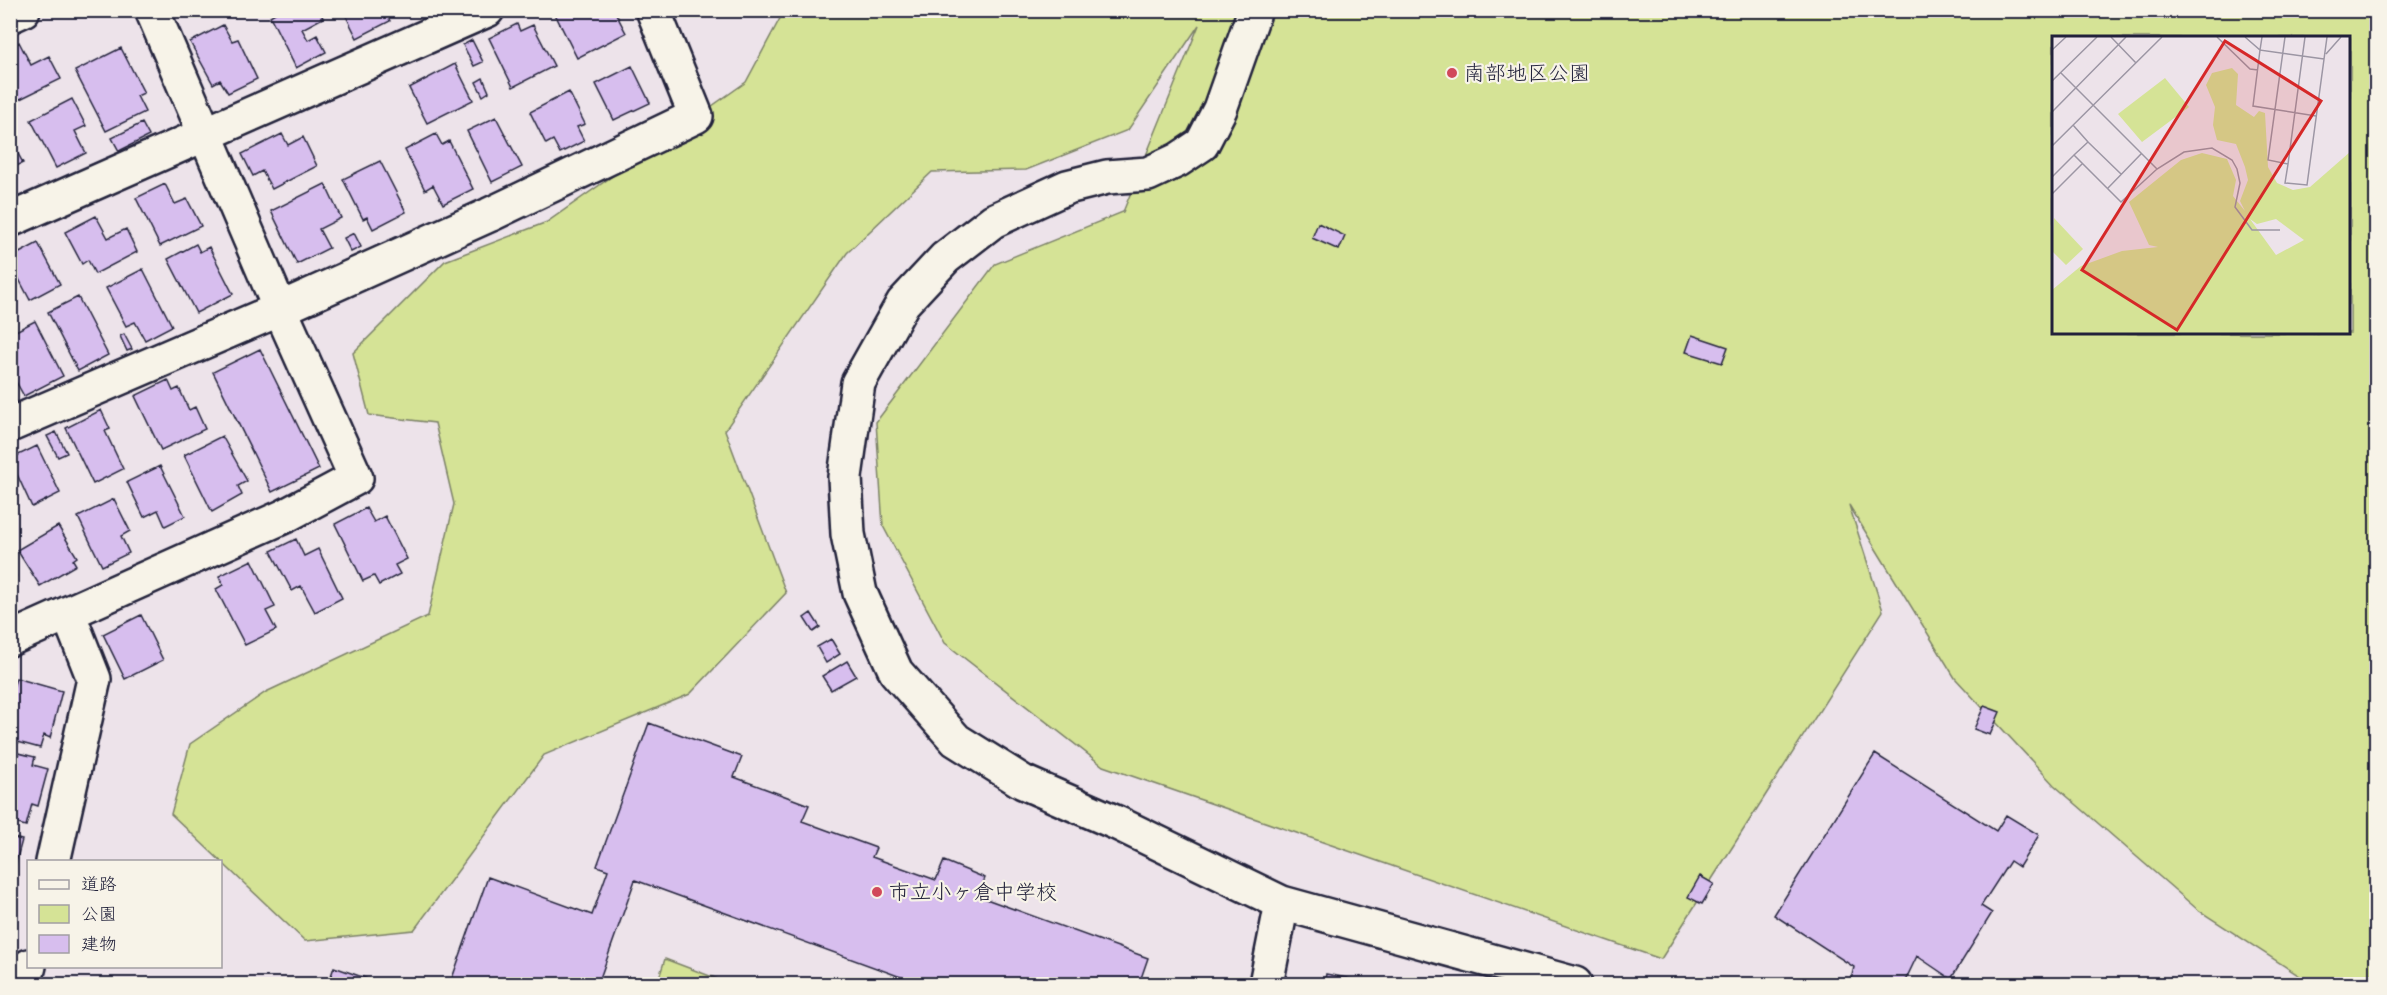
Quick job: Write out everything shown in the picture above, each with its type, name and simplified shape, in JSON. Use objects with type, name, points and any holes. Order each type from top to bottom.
[{"type":"street","points":[[10,16],[23,10]]},
{"type":"street","points":[[10,639],[285,516],[356,478],[280,309],[152,10]]},
{"type":"street","points":[[10,220],[487,10]]},
{"type":"street","points":[[10,425],[280,309],[489,215],[696,116],[652,10]]},
{"type":"street","points":[[1255,10],[1220,109],[1202,144],[1178,160],[1148,174],[1107,177],[1067,187],[993,221],[945,258],[903,303],[858,383],[845,477],[848,534],[860,592],[896,672],[956,740],[1023,782],[1118,823],[1282,903],[1575,984]]},
{"type":"street","points":[[53,860],[94,679],[68,613]]},
{"type":"street","points":[[1266,984],[1282,903]]},
{"type":"street","points":[[24,984],[28,968]]},
{"type":"green space","points":[[784,11],[2376,11],[2376,984],[2312,984],[2198,910],[2054,785],[1955,678],[1849,505],[1883,611],[1661,959],[1103,766],[945,643],[883,526],[876,422],[995,264],[1123,212],[1199,25],[1128,130],[1026,170],[932,172],[847,253],[725,430],[786,593],[690,694],[544,755],[414,930],[305,941],[171,814],[190,744],[266,692],[428,616],[454,504],[435,423],[369,415],[353,353],[445,261],[547,222],[746,82]]},
{"type":"green space","points":[[665,959],[731,984],[657,984]]},
{"type":"building","points":[[280,10],[319,10],[323,18],[302,29],[308,40],[317,35],[326,52],[296,68],[270,16]]},
{"type":"building","points":[[343,10],[385,10],[390,21],[357,38]]},
{"type":"building","points":[[562,10],[614,10],[626,33],[577,58],[555,14]]},
{"type":"building","points":[[517,24],[520,31],[533,25],[554,66],[513,87],[489,38]]},
{"type":"building","points":[[223,25],[232,41],[238,39],[257,79],[228,93],[220,80],[213,84],[190,42]]},
{"type":"building","points":[[472,40],[483,62],[474,66],[463,45]]},
{"type":"building","points":[[19,42],[31,65],[49,56],[61,79],[12,103],[10,100],[10,47]]},
{"type":"building","points":[[121,48],[144,93],[137,96],[145,112],[106,131],[75,71]]},
{"type":"building","points":[[455,64],[473,100],[427,123],[409,88]]},
{"type":"building","points":[[632,66],[650,103],[614,120],[596,84]]},
{"type":"building","points":[[483,78],[489,92],[483,96],[476,82]]},
{"type":"building","points":[[569,92],[585,124],[577,127],[584,141],[560,153],[553,140],[546,144],[530,112]]},
{"type":"building","points":[[72,99],[86,126],[75,131],[86,153],[56,168],[31,120]]},
{"type":"building","points":[[496,117],[522,167],[492,182],[467,131]]},
{"type":"building","points":[[142,123],[149,136],[119,151],[112,138]]},
{"type":"building","points":[[282,134],[288,145],[303,137],[317,166],[272,189],[262,171],[253,176],[242,154]]},
{"type":"building","points":[[436,134],[442,145],[449,141],[473,189],[443,204],[433,185],[425,190],[405,150]]},
{"type":"building","points":[[10,139],[23,163],[10,169]]},
{"type":"building","points":[[380,161],[406,212],[373,229],[367,217],[363,219],[343,179]]},
{"type":"building","points":[[165,184],[175,204],[187,199],[201,226],[160,246],[136,198]]},
{"type":"building","points":[[325,184],[341,218],[319,229],[329,248],[297,264],[271,211]]},
{"type":"building","points":[[96,216],[108,238],[126,229],[137,252],[95,274],[88,260],[82,264],[65,232]]},
{"type":"building","points":[[1318,223],[1345,236],[1339,250],[1312,238]]},
{"type":"building","points":[[354,233],[361,247],[351,252],[344,238]]},
{"type":"building","points":[[38,243],[60,284],[30,300],[10,258]]},
{"type":"building","points":[[196,244],[200,252],[209,247],[233,294],[196,313],[168,259]]},
{"type":"building","points":[[143,269],[172,326],[145,340],[135,322],[126,326],[106,288]]},
{"type":"building","points":[[78,297],[108,355],[78,371],[48,312]]},
{"type":"building","points":[[35,321],[63,376],[24,396],[10,371],[10,334]]},
{"type":"building","points":[[124,334],[132,349],[127,351],[120,336]]},
{"type":"building","points":[[1692,335],[1728,347],[1722,363],[1686,352]]},
{"type":"building","points":[[260,349],[319,469],[272,492],[213,372]]},
{"type":"building","points":[[168,380],[173,391],[179,388],[189,410],[195,407],[205,429],[161,450],[135,396]]},
{"type":"building","points":[[101,410],[110,429],[105,431],[123,469],[93,484],[66,428]]},
{"type":"building","points":[[56,432],[67,453],[58,457],[47,436]]},
{"type":"building","points":[[222,436],[247,481],[238,486],[242,495],[212,512],[184,455]]},
{"type":"building","points":[[37,446],[60,493],[32,507],[10,459]]},
{"type":"building","points":[[160,466],[185,516],[165,526],[158,510],[144,517],[127,482]]},
{"type":"building","points":[[114,499],[130,531],[121,536],[129,553],[102,566],[78,517]]},
{"type":"building","points":[[366,508],[374,522],[385,516],[407,559],[395,565],[400,574],[379,585],[374,576],[363,581],[335,524]]},
{"type":"building","points":[[58,526],[77,557],[73,560],[76,565],[40,586],[17,550]]},
{"type":"building","points":[[296,539],[304,556],[318,549],[342,598],[315,612],[301,586],[292,591],[271,551]]},
{"type":"building","points":[[252,560],[275,607],[266,611],[276,630],[245,645],[216,589],[223,585],[219,576]]},
{"type":"building","points":[[10,564],[16,576],[10,578]]},
{"type":"building","points":[[811,613],[820,627],[813,632],[804,618]]},
{"type":"building","points":[[141,615],[163,660],[125,679],[103,634]]},
{"type":"building","points":[[831,639],[840,654],[826,663],[817,647]]},
{"type":"building","points":[[847,661],[856,676],[831,690],[822,676]]},
{"type":"building","points":[[16,678],[62,691],[50,738],[44,735],[40,748],[10,740],[10,698]]},
{"type":"building","points":[[1984,706],[2000,712],[1990,735],[1974,729]]},
{"type":"building","points":[[649,723],[742,757],[734,777],[809,805],[802,821],[876,848],[872,857],[936,880],[944,861],[985,878],[978,896],[1148,958],[1139,984],[920,984],[635,880],[598,984],[450,984],[488,877],[592,915],[608,870],[597,866]]},
{"type":"building","points":[[10,751],[35,757],[33,765],[48,769],[38,806],[32,804],[26,826],[10,822]]},
{"type":"building","points":[[1875,754],[1996,831],[2006,815],[2039,835],[2019,867],[2010,861],[1981,906],[1992,913],[1951,979],[1917,956],[1906,979],[1911,984],[1850,984],[1854,967],[1774,915]]},
{"type":"building","points":[[10,837],[22,840],[10,884]]},
{"type":"building","points":[[1700,876],[1714,884],[1702,904],[1688,897]]},
{"type":"building","points":[[334,967],[382,984],[329,982]]},
{"type":"building","points":[[1326,974],[1378,984],[1324,984]]},
{"type":"place","name":"南部地区公園","points":[[1452,73]]},
{"type":"place","name":"市立小ヶ倉中学校","points":[[877,892]]}]
